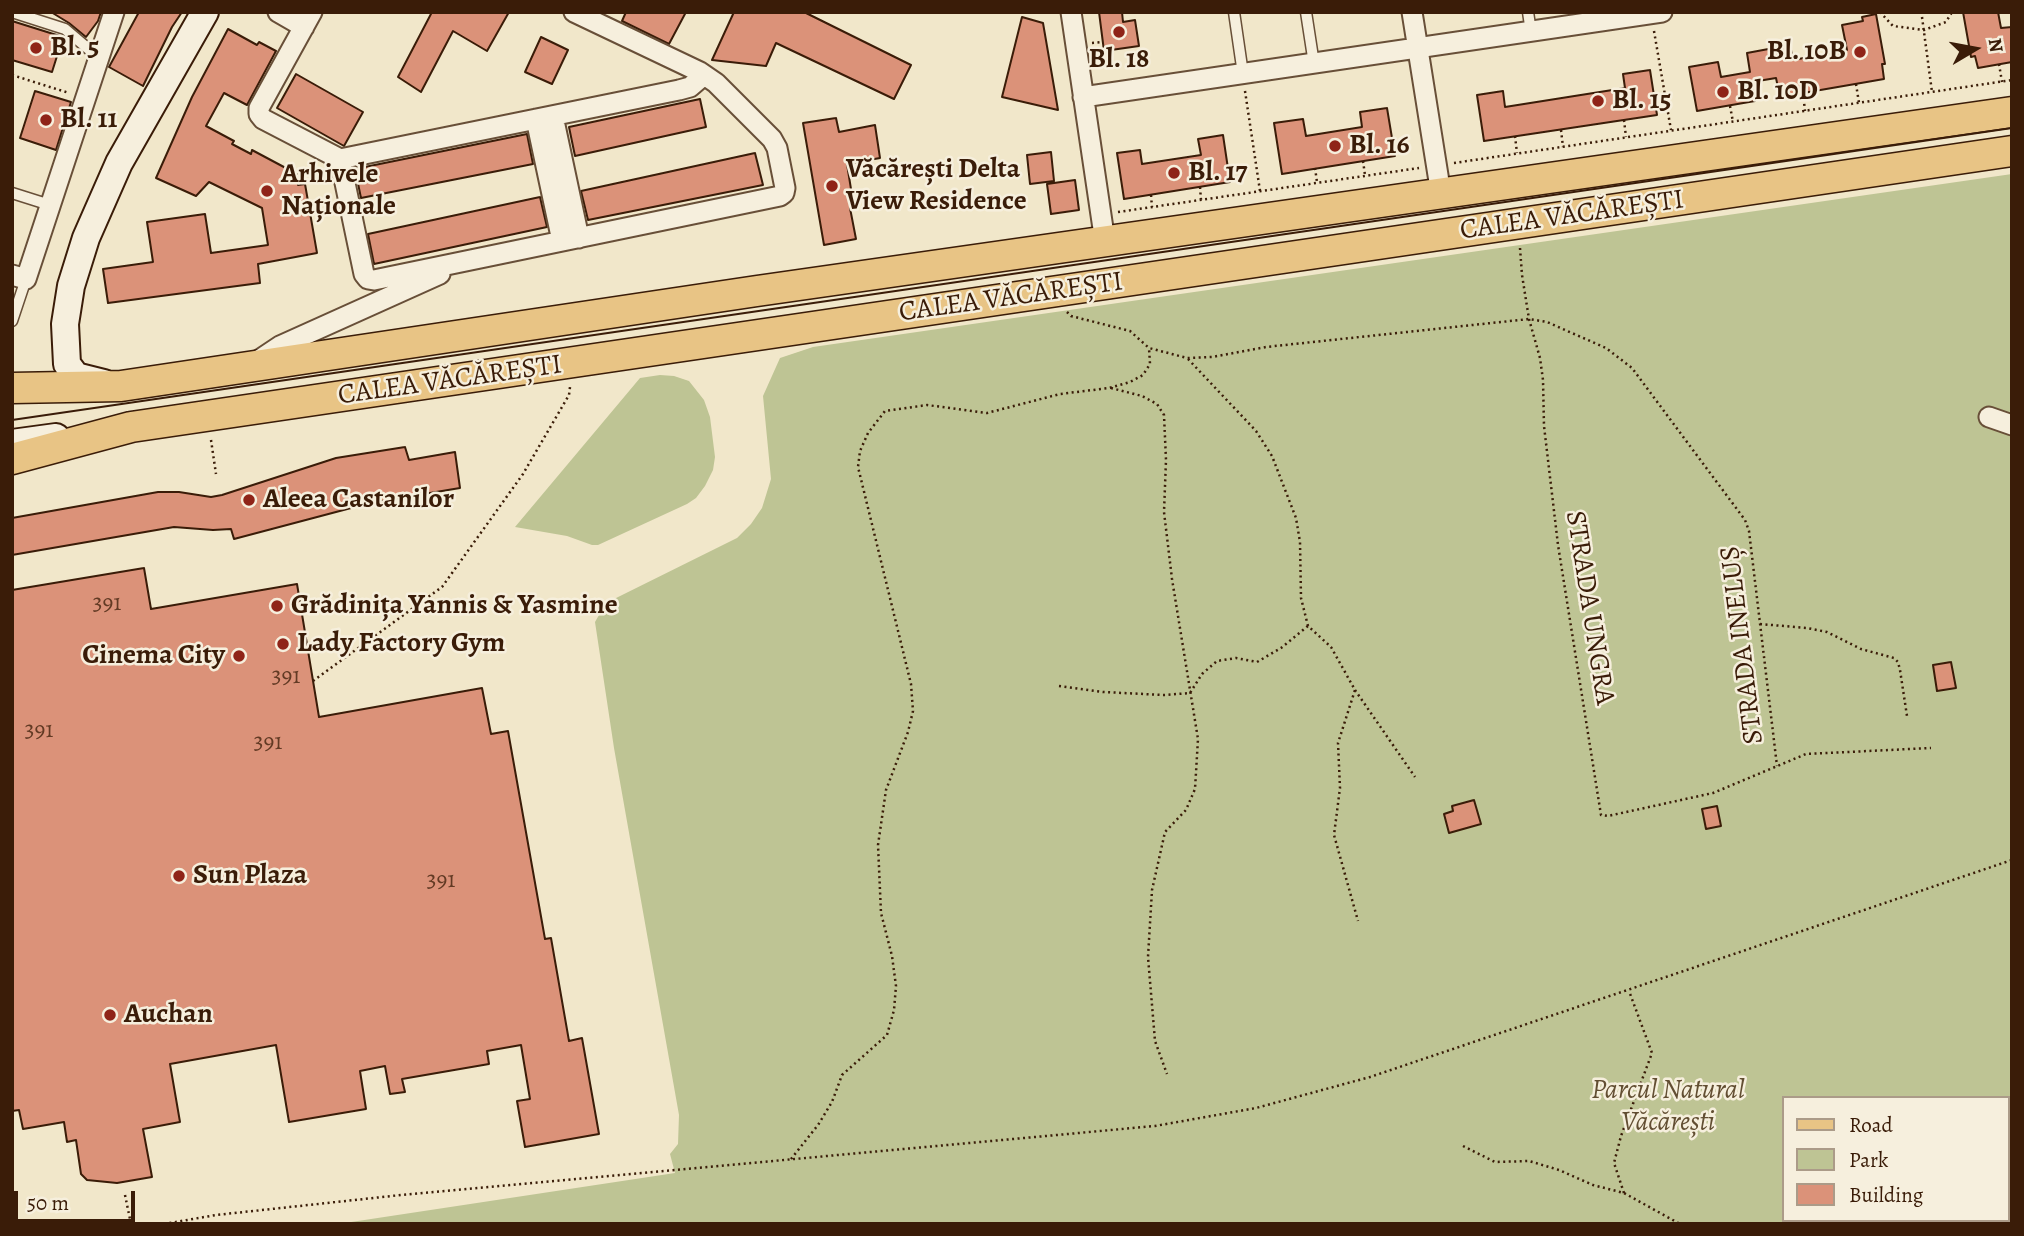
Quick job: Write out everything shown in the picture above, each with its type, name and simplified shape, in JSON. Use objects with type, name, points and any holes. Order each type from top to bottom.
[{"type":"main road","name":"CALEA VĂCĂREȘTI","points":[[19,392],[121,386],[717,296],[1103,228],[1441,194],[2012,112]]},
{"type":"main road","name":"CALEA VĂCĂREȘTI","points":[[12,459],[131,427],[2012,151]]},
{"type":"main road","points":[[717,296],[723,341]]},
{"type":"street","points":[[19,277],[50,205],[114,12]]},
{"type":"street","points":[[121,386],[94,382],[70,371],[65,353],[65,324],[71,286],[99,206],[141,122],[205,12]]},
{"type":"street","points":[[278,12],[308,20],[258,114],[340,159],[691,87],[704,75],[575,12]]},
{"type":"street","points":[[1070,12],[1103,228]]},
{"type":"street","points":[[1412,12],[1441,194]]},
{"type":"street","points":[[1083,97],[1418,49],[1529,22],[1645,14]]},
{"type":"street","name":"CALEA VĂCĂREȘTI","points":[[340,159],[364,274],[368,279],[473,260],[784,193],[777,148],[772,139],[704,75]]},
{"type":"street","points":[[545,117],[571,239]]},
{"type":"street","name":"CALEA VĂCĂREȘTI","points":[[249,366],[279,346],[473,260]]},
{"type":"street","points":[[19,392],[52,379],[61,366],[65,353]]},
{"type":"street","points":[[1989,417],[2012,425]]},
{"type":"street","points":[[12,443],[131,427]]},
{"type":"lane","points":[[12,12],[65,29],[99,58]]},
{"type":"lane","points":[[1234,12],[1243,74]]},
{"type":"lane","points":[[1306,12],[1314,64]]},
{"type":"lane","points":[[12,193],[50,205]]},
{"type":"lane","points":[[12,321],[19,277]]},
{"type":"path","points":[[1880,12],[1893,26],[1924,30],[1946,22],[1952,12]]},
{"type":"path","points":[[1645,14],[1671,130]]},
{"type":"path","points":[[1922,17],[1931,92]]},
{"type":"path","points":[[1999,64],[2001,82]]},
{"type":"path","points":[[1243,74],[1259,191]]},
{"type":"path","points":[[12,75],[86,98]]},
{"type":"path","points":[[1103,228],[1152,207],[2012,80]]},
{"type":"path","points":[[1856,84],[1859,103]]},
{"type":"path","points":[[1802,93],[1805,111]]},
{"type":"path","points":[[1730,106],[1733,121]]},
{"type":"path","points":[[1624,120],[1626,137]]},
{"type":"path","points":[[1561,130],[1563,146]]},
{"type":"path","points":[[1515,136],[1517,153]]},
{"type":"path","points":[[1363,161],[1365,176]]},
{"type":"path","points":[[1315,169],[1317,183]]},
{"type":"path","points":[[1200,187],[1201,200]]},
{"type":"path","points":[[1152,195],[1152,207]]},
{"type":"path","name":"STRADA UNGRA","points":[[1517,224],[1529,319],[1539,358],[1558,545],[1601,815],[1608,816],[1713,793],[1777,766]]},
{"type":"path","points":[[1048,293],[1071,316],[1130,331],[1149,348],[1187,358],[1529,319]]},
{"type":"path","name":"STRADA INELUȘ","points":[[1529,319],[1547,322],[1606,348],[1632,368],[1745,520],[1749,531],[1777,766]]},
{"type":"path","points":[[790,1159],[818,1125],[832,1102],[842,1075],[887,1035],[894,1010],[896,986],[892,956],[881,913],[878,845],[886,790],[913,711],[911,684],[858,467],[860,451],[868,433],[885,411],[927,405],[987,413],[1060,394],[1109,388],[1143,375],[1150,365],[1149,348]]},
{"type":"path","points":[[1187,358],[1256,431],[1276,465],[1296,518],[1300,542],[1301,598],[1308,626],[1331,647],[1355,690],[1415,777]]},
{"type":"path","points":[[313,681],[442,587],[523,474],[569,395],[571,380]]},
{"type":"path","points":[[1109,388],[1142,396],[1157,404],[1164,415],[1164,512],[1198,739],[1195,789],[1186,810],[1165,832],[1151,903],[1148,957],[1154,1041],[1167,1074]]},
{"type":"path","points":[[208,416],[216,474]]},
{"type":"path","points":[[1759,624],[1827,632],[1861,649],[1894,658],[1900,670],[1908,716]]},
{"type":"path","points":[[1190,693],[1202,674],[1217,661],[1236,658],[1257,662],[1308,626]]},
{"type":"path","points":[[1059,686],[1102,692],[1164,695],[1190,693]]},
{"type":"path","points":[[1355,690],[1338,743],[1340,788],[1334,835],[1358,921]]},
{"type":"path","points":[[1777,766],[1806,754],[1931,748]]},
{"type":"path","points":[[164,1224],[216,1215],[341,1201],[1156,1126],[1256,1108],[1370,1077],[2012,860]]},
{"type":"path","points":[[1624,1193],[1614,1163],[1651,1053],[1628,990]]},
{"type":"path","points":[[1463,1146],[1495,1161],[1529,1161],[1559,1170],[1593,1185],[1624,1193],[1680,1224]]},
{"type":"path","points":[[125,1195],[131,1224]]},
{"type":"green space","name":"Parcul Natural Văcărești","points":[[2012,174],[2012,1224],[338,1224],[675,1173],[670,1154],[678,1144],[679,1115],[614,748],[595,622],[606,603],[737,538],[751,524],[762,508],[771,479],[763,396],[780,358],[813,347]]},
{"type":"green space","points":[[660,375],[689,381],[704,400],[710,417],[715,457],[713,470],[696,498],[598,545],[567,536],[515,527],[640,378]]},
{"type":"building","points":[[51,12],[101,12],[86,37]]},
{"type":"building","points":[[139,12],[182,12],[143,86],[109,67]]},
{"type":"building","points":[[432,12],[509,12],[487,51],[453,31],[421,92],[398,77]]},
{"type":"building","points":[[626,12],[686,12],[669,44],[622,21]]},
{"type":"building","points":[[734,12],[804,12],[911,65],[894,99],[776,43],[766,66],[712,60]]},
{"type":"building","name":"Bl. 18","points":[[1099,12],[1122,12],[1123,22],[1135,20],[1139,46],[1104,51]]},
{"type":"building","points":[[1963,12],[1998,12],[2001,28],[2012,27],[2012,62],[1978,68],[1975,56],[1971,57]]},
{"type":"building","points":[[1876,14],[1885,64],[1882,64],[1884,79],[1780,97],[1776,78],[1752,82],[1755,101],[1697,111],[1689,67],[1718,62],[1721,77],[1750,72],[1747,53],[1790,45],[1793,60],[1847,50],[1842,25],[1863,21],[1862,17]]},
{"type":"building","points":[[1022,17],[1043,23],[1058,110],[1002,97]]},
{"type":"building","name":"Bl. 5","points":[[12,21],[63,37],[52,72],[12,60]]},
{"type":"building","points":[[228,29],[257,45],[259,42],[276,51],[247,105],[224,93],[206,126],[234,141],[232,144],[251,154],[252,150],[297,174],[298,185],[305,184],[317,253],[258,264],[260,283],[108,303],[103,269],[153,262],[147,222],[205,214],[211,253],[268,245],[262,208],[209,182],[196,196],[156,178],[192,97]]},
{"type":"building","points":[[541,37],[568,50],[552,84],[525,72]]},
{"type":"building","name":"Bl. 15","points":[[1650,70],[1657,115],[1484,141],[1477,95],[1503,91],[1505,107],[1625,88],[1623,74]]},
{"type":"building","points":[[296,74],[363,112],[344,146],[277,108]]},
{"type":"building","name":"Bl. 11","points":[[35,91],[71,102],[56,150],[20,138]]},
{"type":"building","points":[[700,99],[706,127],[575,156],[569,127]]},
{"type":"building","name":"Bl. 16","points":[[1387,108],[1395,156],[1282,174],[1274,123],[1303,119],[1306,136],[1362,127],[1360,112]]},
{"type":"building","name":"Văcărești Delta View Residence","points":[[836,118],[839,132],[875,125],[880,158],[847,164],[854,208],[850,208],[856,239],[824,245],[803,123]]},
{"type":"building","points":[[527,134],[533,164],[361,198],[355,169]]},
{"type":"building","name":"Bl. 17","points":[[1223,135],[1230,182],[1124,199],[1117,153],[1140,150],[1142,164],[1201,155],[1198,139]]},
{"type":"building","points":[[1051,152],[1054,181],[1030,184],[1027,155]]},
{"type":"building","points":[[755,153],[763,185],[588,220],[581,191]]},
{"type":"building","points":[[1075,180],[1079,210],[1051,214],[1047,184]]},
{"type":"building","points":[[540,197],[547,227],[374,264],[368,234]]},
{"type":"building","name":"Aleea Castanilor","points":[[405,447],[409,460],[455,452],[460,488],[370,503],[234,539],[231,529],[174,527],[12,555],[12,518],[158,492],[211,497],[336,458]]},
{"type":"building","name":"Sun Plaza","points":[[144,568],[151,609],[297,584],[319,717],[482,688],[491,734],[508,731],[545,939],[551,938],[569,1041],[582,1038],[599,1134],[525,1147],[517,1101],[530,1099],[521,1045],[487,1051],[489,1064],[402,1079],[405,1092],[390,1094],[385,1066],[360,1071],[366,1109],[289,1122],[276,1045],[170,1064],[180,1122],[143,1129],[152,1177],[117,1183],[87,1180],[81,1174],[76,1140],[67,1142],[64,1122],[23,1129],[19,1110],[12,1111],[12,590]]},
{"type":"building","points":[[1951,662],[1956,688],[1937,691],[1933,665]]},
{"type":"building","points":[[1474,800],[1481,824],[1449,833],[1444,814],[1453,811],[1452,806]]},
{"type":"building","points":[[1717,806],[1721,826],[1706,829],[1702,809]]},
{"type":"tram line","points":[[12,420],[2012,128]]},
{"type":"place","name":"Bl. 18","points":[[1119,32]]},
{"type":"place","name":"Bl. 5","points":[[36,48]]},
{"type":"place","name":"Bl. 10B","points":[[1860,52]]},
{"type":"place","name":"Bl. 10D","points":[[1723,92]]},
{"type":"place","name":"Bl. 15","points":[[1598,101]]},
{"type":"place","name":"Bl. 11","points":[[46,120]]},
{"type":"place","name":"Bl. 16","points":[[1335,146]]},
{"type":"place","name":"Bl. 17","points":[[1174,173]]},
{"type":"place","name":"Văcărești Delta View Residence","points":[[832,186]]},
{"type":"place","name":"Arhivele Naționale","points":[[267,191]]},
{"type":"place","name":"Aleea Castanilor","points":[[249,500]]},
{"type":"place","name":"Grădinița Yannis & Yasmine","points":[[277,606]]},
{"type":"place","name":"Lady Factory Gym","points":[[283,644]]},
{"type":"place","name":"Cinema City","points":[[239,656]]},
{"type":"place","name":"Sun Plaza","points":[[179,876]]},
{"type":"place","name":"Auchan","points":[[110,1015]]}]
